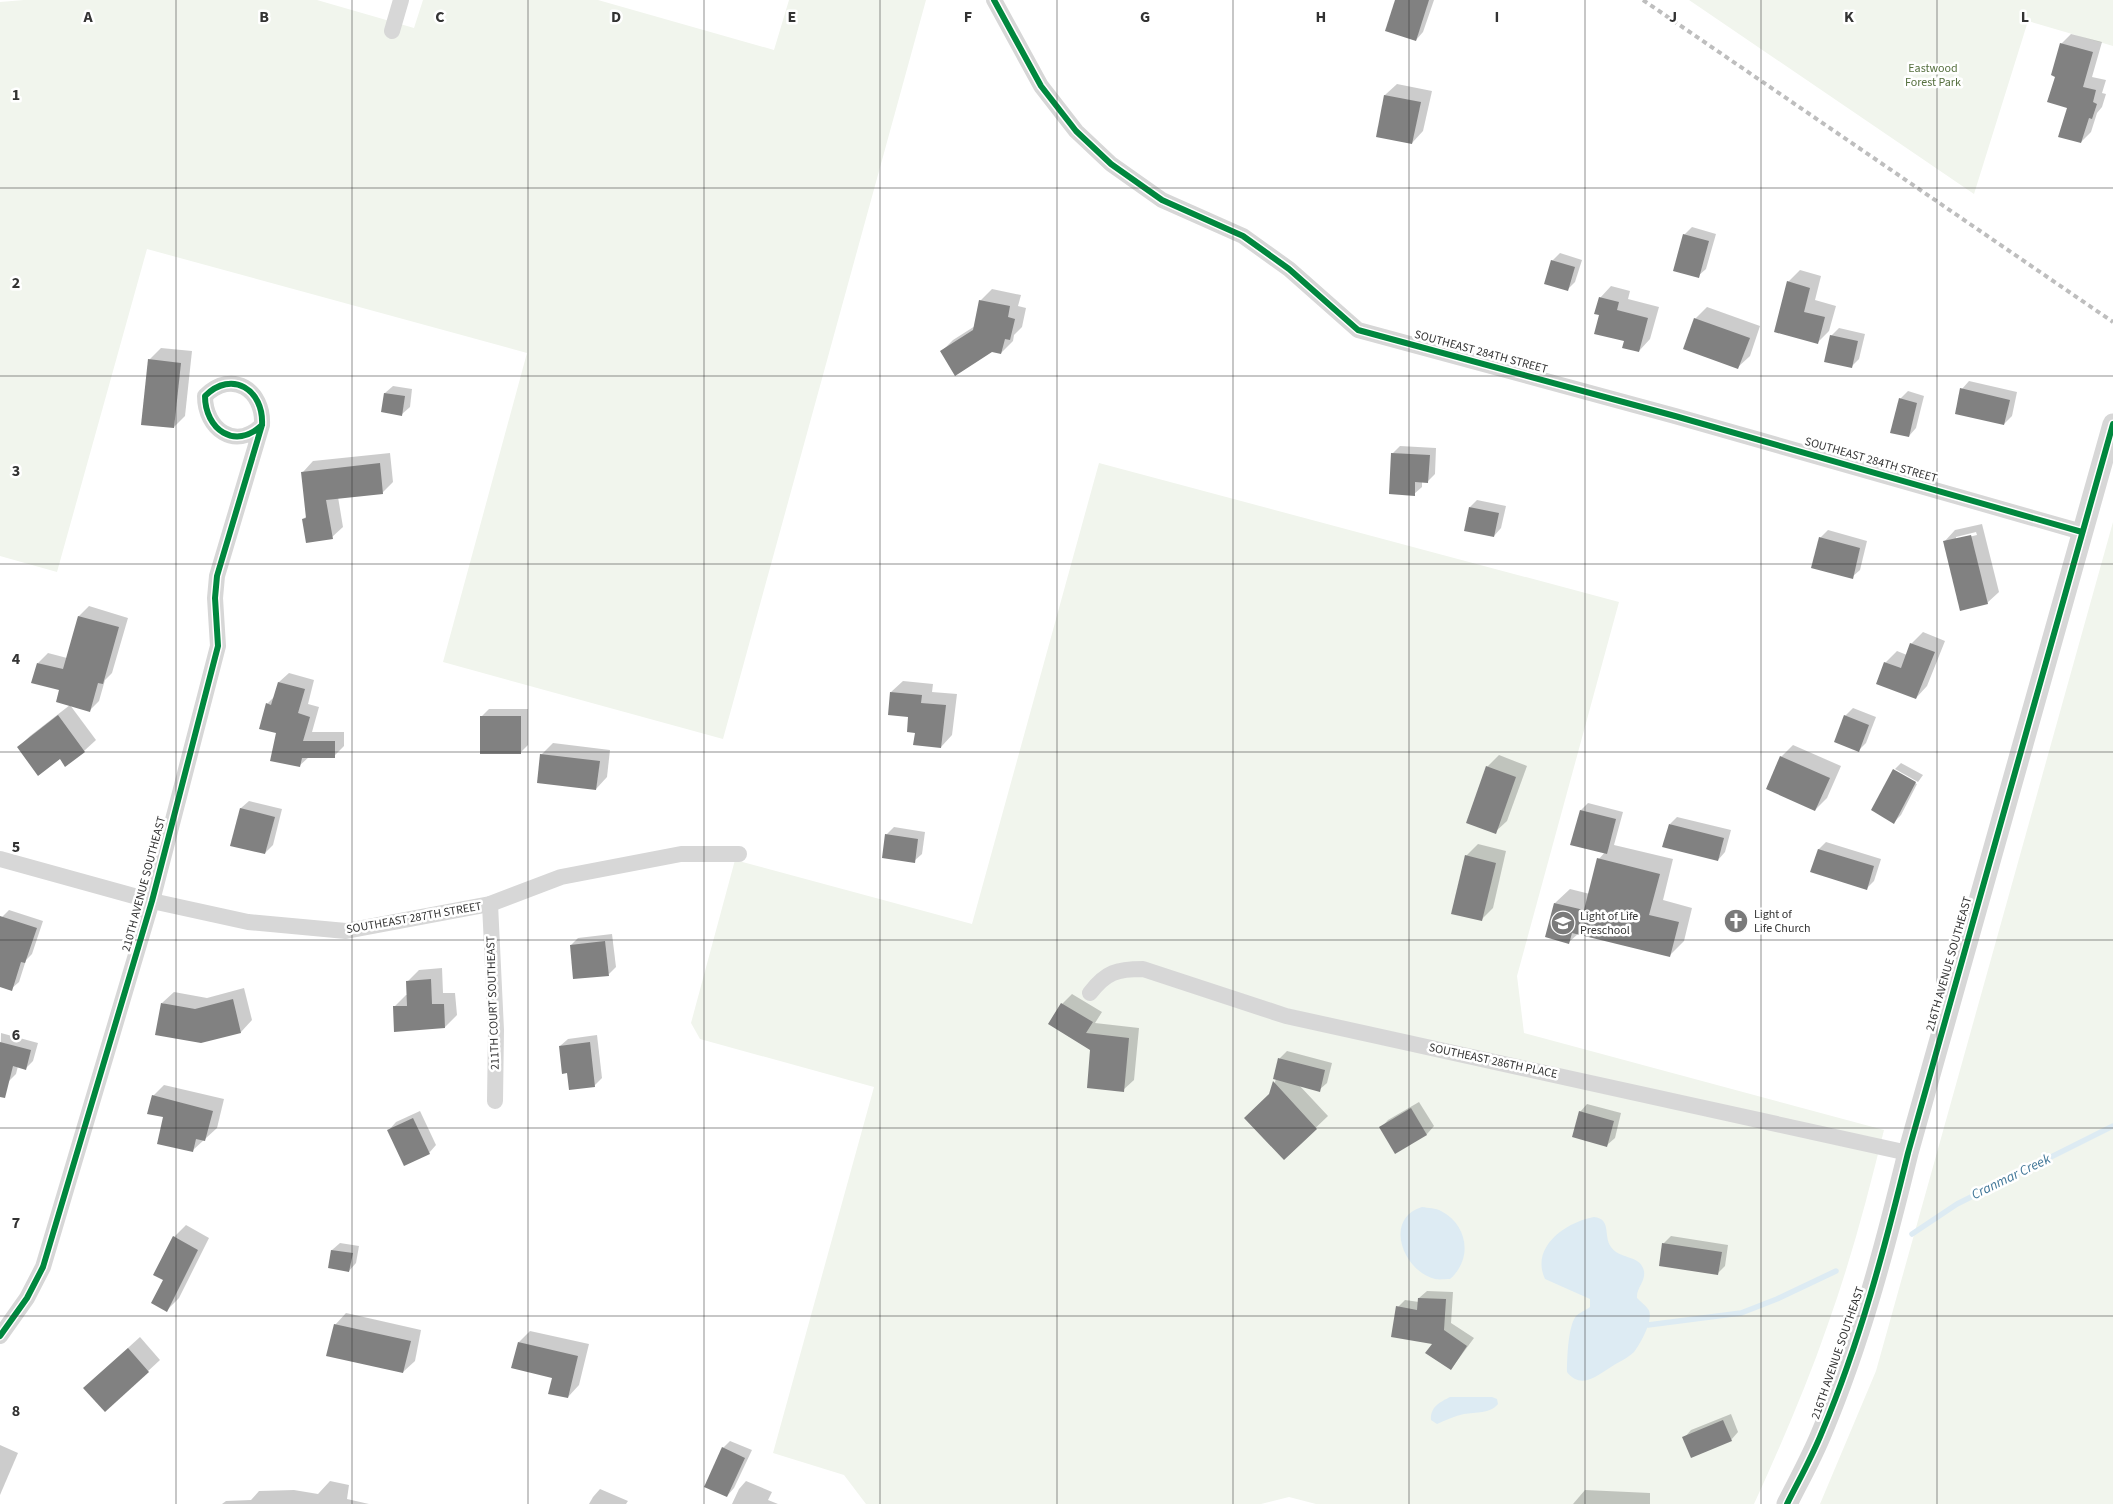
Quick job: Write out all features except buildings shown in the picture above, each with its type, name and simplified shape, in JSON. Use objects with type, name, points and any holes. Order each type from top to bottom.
[{"type":"street","points":[[392,31],[400,0]]},
{"type":"street","name":"SOUTHEAST 284TH STREET","points":[[994,0],[1040,86],[1076,131],[1111,164],[1162,200],[1243,236],[1289,269],[1358,330],[1675,416],[2082,532]]},
{"type":"street","name":"216TH AVENUE SOUTHEAST","points":[[1787,1504],[1822,1432],[1854,1343],[1885,1246],[1908,1153],[2113,424]]},
{"type":"street","name":"210TH AVENUE SOUTHEAST","points":[[0,1336],[27,1298],[43,1267],[152,900],[218,646],[214,598],[218,576],[262,425]]},
{"type":"street","name":"SOUTHEAST 287TH STREET","points":[[0,859],[152,900],[248,922],[346,931],[490,904],[561,877],[681,854],[738,854]]},
{"type":"street","name":"211TH COURT SOUTHEAST","points":[[490,904],[496,1030],[495,1101]]},
{"type":"street","name":"SOUTHEAST 286TH PLACE","points":[[1090,993],[1100,980],[1122,969],[1143,969],[1286,1016],[1908,1153]]},
{"type":"green space","points":[[24,0],[317,0],[414,28],[423,0],[598,0],[774,50],[789,0],[926,0],[723,739],[443,662],[527,353],[147,249],[57,572],[0,556],[0,2]]},
{"type":"green space","name":"Eastwood Forest Park","points":[[1689,0],[2113,0],[2113,46],[2028,21],[1974,194]]},
{"type":"green space","points":[[1099,463],[1619,602],[1517,976],[1524,1033],[1884,1130],[1859,1227],[1828,1324],[1793,1415],[1754,1504],[1316,1504],[1289,1497],[1261,1504],[866,1504],[844,1475],[773,1453],[874,1087],[700,1039],[691,1023],[735,860],[972,924]]},
{"type":"green space","points":[[2113,522],[2113,1504],[1820,1504],[1876,1371]]},
{"type":"shaded area","points":[[1422,1207],[1441,1211],[1450,1217],[1462,1233],[1464,1252],[1462,1262],[1450,1279],[1435,1279],[1424,1274],[1414,1266],[1402,1244],[1403,1222],[1410,1213]]},
{"type":"shaded area","points":[[1594,1217],[1600,1218],[1605,1224],[1609,1243],[1614,1251],[1641,1264],[1644,1276],[1637,1298],[1648,1309],[1650,1318],[1643,1337],[1632,1354],[1585,1381],[1573,1378],[1567,1372],[1568,1351],[1573,1321],[1576,1316],[1590,1307],[1590,1299],[1545,1279],[1542,1257],[1553,1238],[1562,1230],[1572,1224]]},
{"type":"shaded area","points":[[1450,1397],[1492,1397],[1497,1399],[1498,1404],[1491,1410],[1461,1415],[1437,1424],[1431,1420],[1432,1412],[1439,1403]]},
{"type":"waterway","name":"Cranmar Creek","points":[[1912,1234],[1957,1204],[2113,1126]]},
{"type":"waterway","name":"Cranmar Creek","points":[[1648,1325],[1741,1313],[1777,1299],[1836,1271]]},
{"type":"railway","points":[[1643,0],[2113,322]]},
{"type":"cycle path","points":[[994,0],[1041,86],[1076,131],[1111,164],[1162,200],[1243,236],[1289,269],[1358,330],[1675,416],[2082,532]]},
{"type":"cycle path","points":[[0,1336],[27,1298],[43,1267],[152,901],[218,646],[215,598],[217,576],[262,425],[258,402],[252,393],[244,387],[226,384],[215,388],[205,396],[206,408],[210,418],[223,433],[232,436],[242,436],[252,433],[262,425]]},
{"type":"cycle path","points":[[1787,1504],[1814,1450],[1836,1398],[1871,1294],[1908,1153],[2113,424]]},
{"type":"place","name":"Light of Life Church","points":[[1736,921]]},
{"type":"place","name":"Light of Life Preschool","points":[[1563,923]]}]
